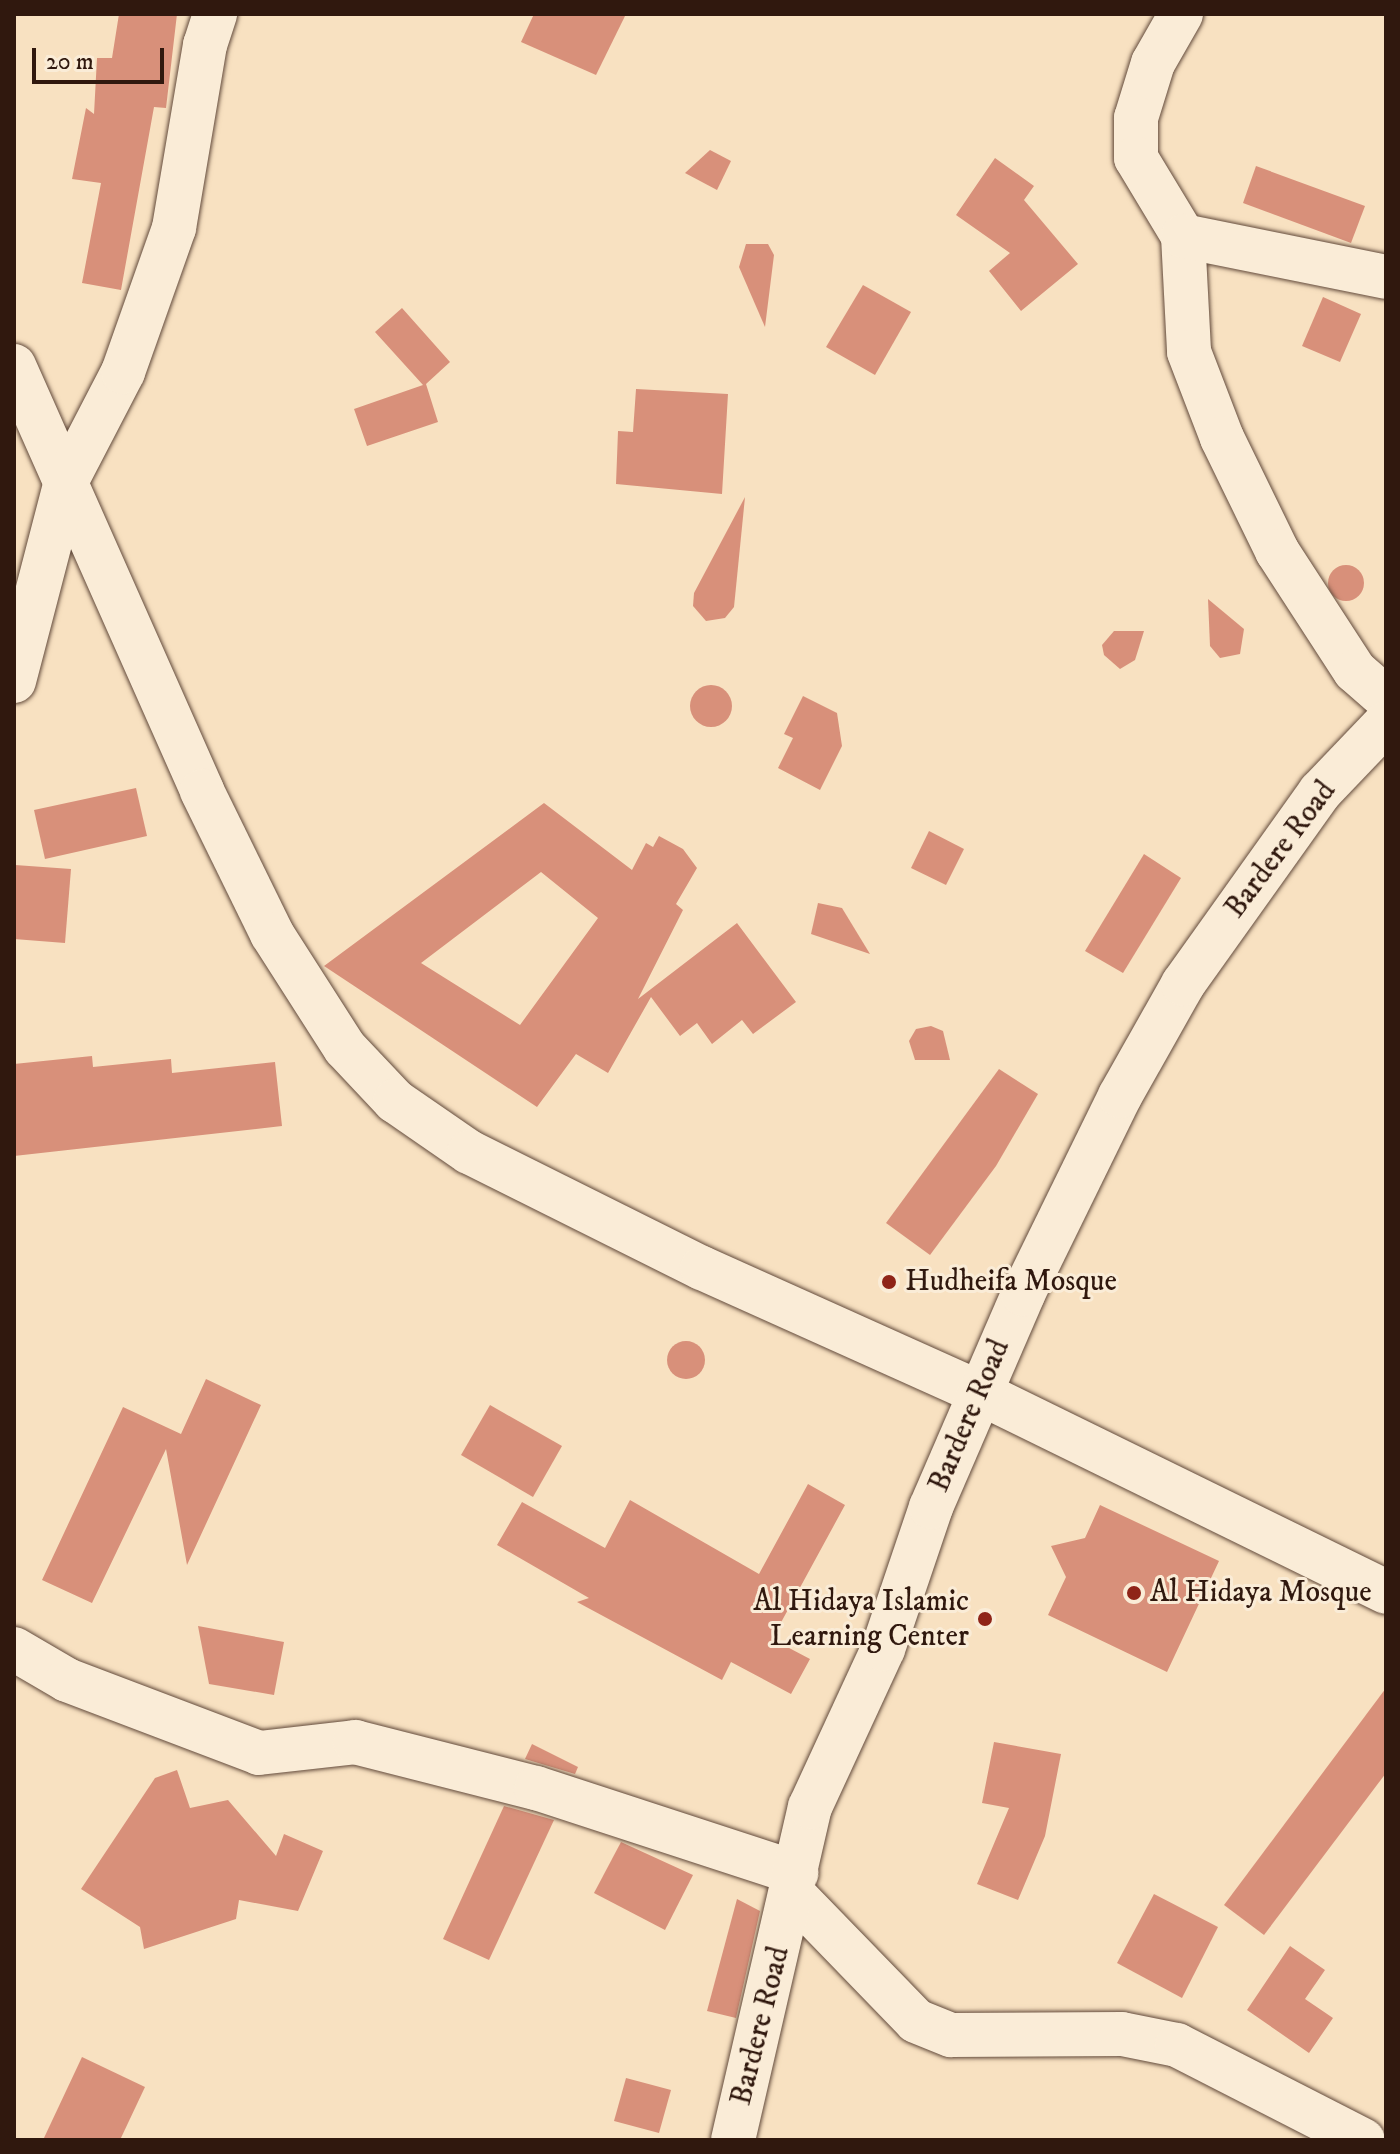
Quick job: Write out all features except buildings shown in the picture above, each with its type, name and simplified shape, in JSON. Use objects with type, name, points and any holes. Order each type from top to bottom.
[{"type":"street","points":[[14,681],[66,482],[123,372],[174,228],[205,45],[215,14]]},
{"type":"street","points":[[1181,14],[1153,63],[1136,118],[1136,158],[1146,183],[1183,236],[1189,352],[1222,438],[1277,551],[1355,671],[1386,698]]},
{"type":"street","points":[[1183,236],[1385,273]]},
{"type":"street","points":[[14,366],[202,791],[272,934],[345,1048],[395,1101],[469,1152],[702,1268],[980,1393],[1386,1592]]},
{"type":"street","name":"Bardere Road","points":[[733,2140],[795,1884],[810,1807],[883,1649],[931,1507],[1065,1203],[1183,984],[1320,792],[1386,723]]},
{"type":"street","points":[[14,1649],[67,1680],[259,1753],[355,1742],[536,1788],[795,1884],[916,2021],[951,2035],[1122,2034],[1177,2045],[1363,2140]]},
{"type":"place","name":"Hudheifa Mosque","points":[[889,1282]]},
{"type":"place","name":"Al Hidaya Mosque","points":[[1134,1593]]},
{"type":"place","name":"Al Hidaya Islamic Learning Center","points":[[985,1619]]}]
